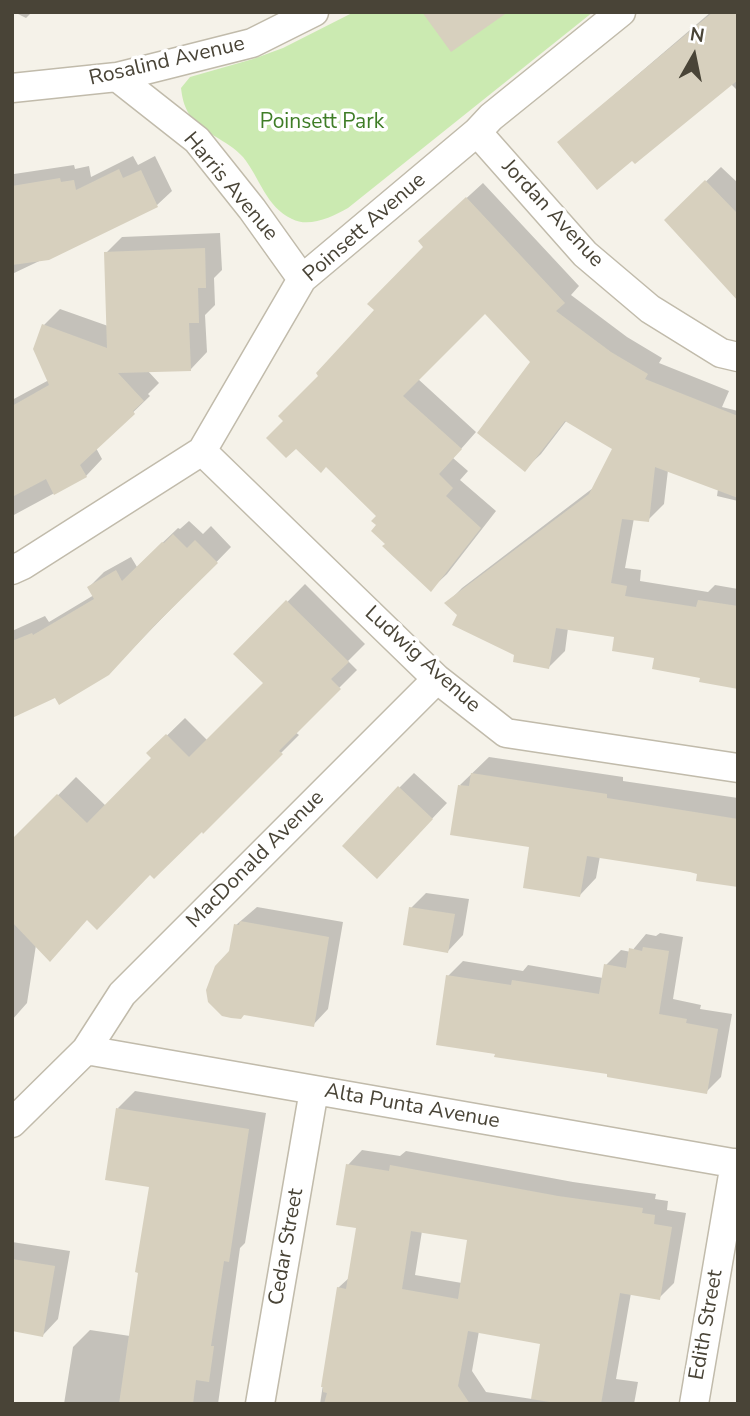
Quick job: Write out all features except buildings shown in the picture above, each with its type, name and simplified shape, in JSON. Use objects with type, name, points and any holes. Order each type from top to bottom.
[{"type":"street","name":"Rosalind Avenue","points":[[12,88],[117,77],[252,43],[314,12]]},
{"type":"street","name":"Poinsett Avenue","points":[[12,570],[202,451],[302,279],[477,132],[491,117],[621,12]]},
{"type":"street","name":"Harris Avenue","points":[[117,77],[197,140],[252,209],[302,279]]},
{"type":"street","name":"Jordan Avenue","points":[[477,132],[585,254],[650,309],[721,353],[738,357]]},
{"type":"street","name":"Ludwig Avenue","points":[[202,451],[437,679],[506,733],[738,768]]},
{"type":"street","name":"MacDonald Avenue","points":[[86,1050],[122,994],[437,679]]},
{"type":"street","name":"Alta Punta Avenue","points":[[86,1050],[736,1163]]},
{"type":"street","points":[[12,1123],[86,1050]]},
{"type":"street","name":"Cedar Street","points":[[260,1404],[314,1090]]},
{"type":"street","name":"Edith Street","points":[[694,1404],[736,1163]]},
{"type":"green space","name":"Poinsett Park","points":[[354,12],[593,12],[348,208],[313,222],[299,221],[283,214],[276,207],[237,151],[194,121],[186,108],[181,88],[190,77],[283,48]]}]
